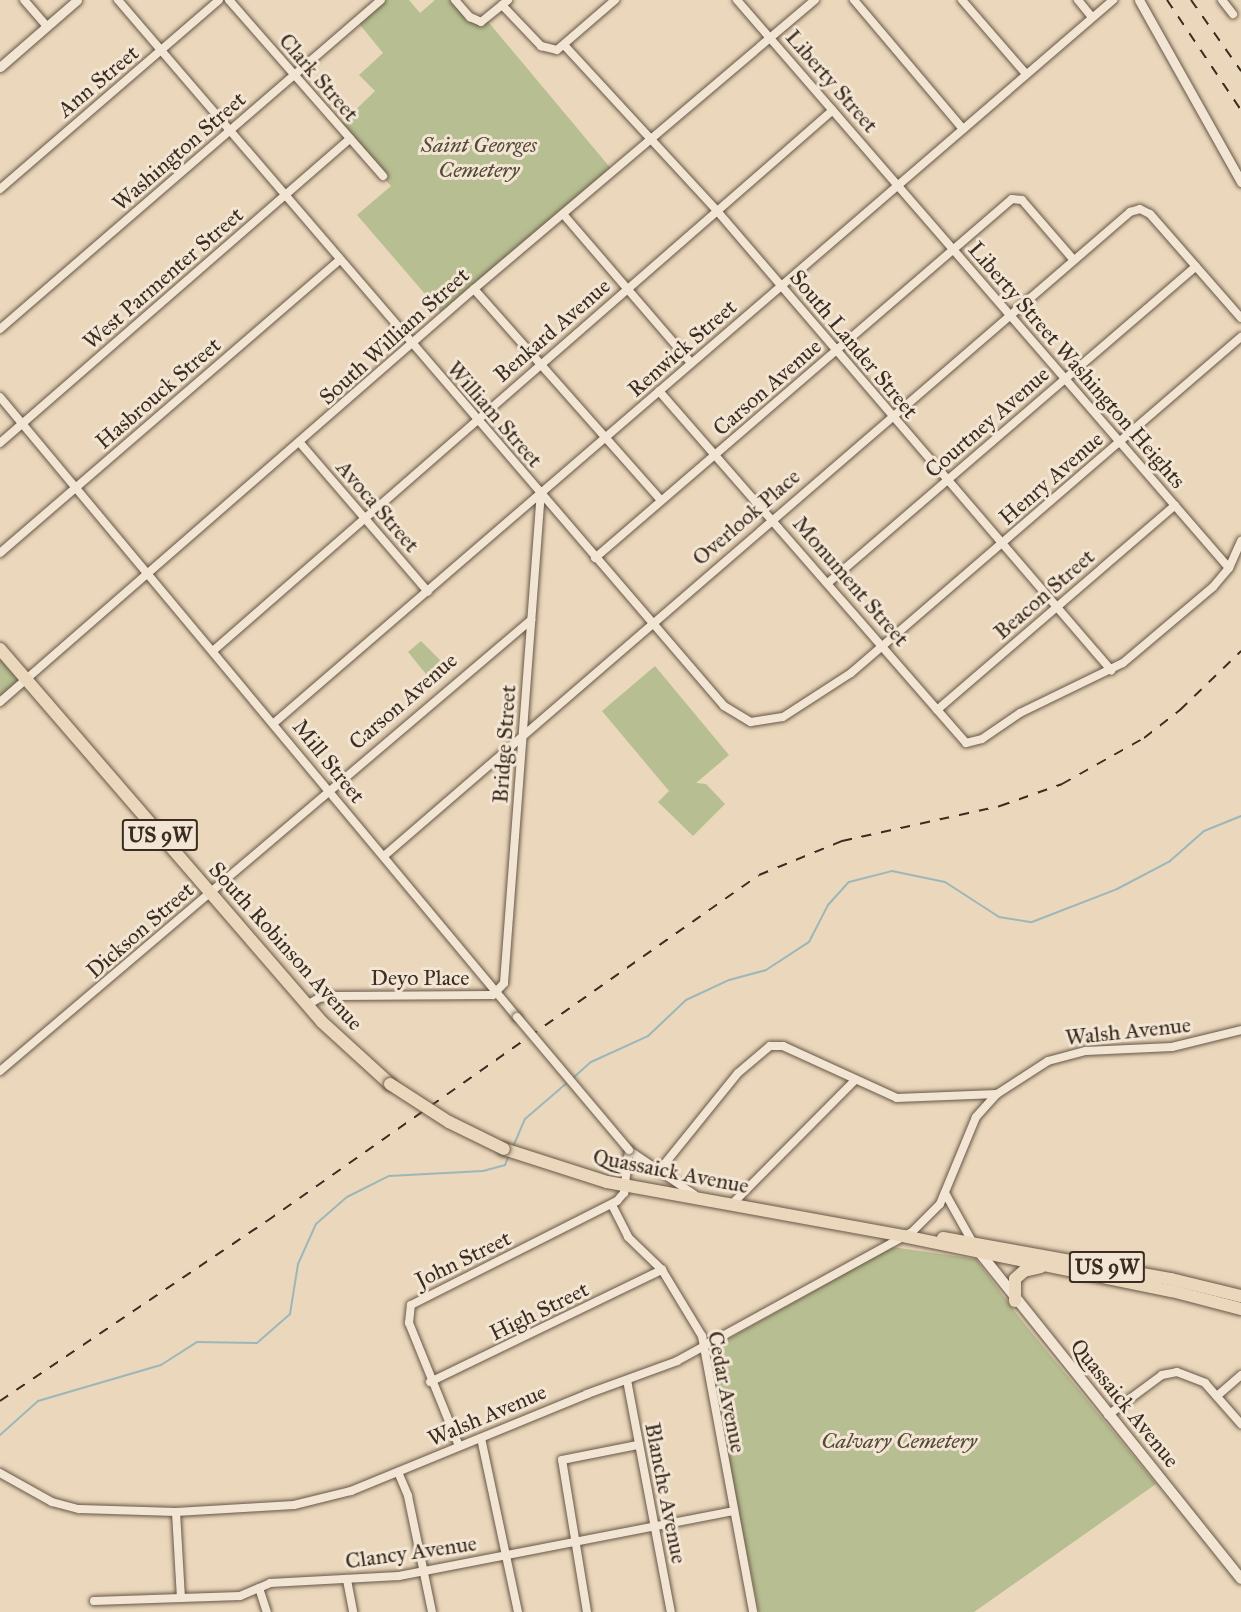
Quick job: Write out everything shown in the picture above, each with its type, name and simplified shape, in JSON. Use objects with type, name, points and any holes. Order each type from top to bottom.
[{"type":"highway","name":"South Robinson Avenue","points":[[0,649],[210,894],[348,1049],[390,1084],[449,1122],[504,1149]]},
{"type":"highway","name":"Quassaick Avenue","points":[[504,1149],[588,1177],[626,1185],[976,1248]]},
{"type":"highway","name":"US 9W","points":[[976,1248],[1241,1309]]},
{"type":"highway","name":"US 9W","points":[[976,1248],[1171,1279],[1241,1296]]},
{"type":"highway","points":[[1015,1301],[1012,1285],[1018,1275],[1047,1266]]},
{"type":"main road","name":"Quassaick Avenue","points":[[976,1248],[1015,1301],[1241,1579]]},
{"type":"street","points":[[24,0],[47,26]]},
{"type":"street","points":[[0,67],[77,0]]},
{"type":"street","name":"William Street","points":[[118,0],[476,420],[736,717],[758,723],[783,717],[822,693],[884,645]]},
{"type":"street","name":"Ann Street","points":[[0,189],[219,0]]},
{"type":"street","name":"Clark Street","points":[[230,0],[383,176]]},
{"type":"street","name":"Washington Street","points":[[0,329],[381,0]]},
{"type":"street","points":[[455,0],[470,17],[481,22],[505,2],[547,50],[557,51],[615,0]]},
{"type":"street","name":"Liberty Street","points":[[737,0],[898,185]]},
{"type":"street","name":"South William Street","points":[[0,702],[300,443],[474,289],[815,0]]},
{"type":"street","points":[[854,0],[963,129]]},
{"type":"street","points":[[962,0],[1026,74]]},
{"type":"street","points":[[1078,0],[1092,16]]},
{"type":"street","name":"Renwick Street","points":[[274,723],[1113,0]]},
{"type":"street","points":[[1139,0],[1241,182]]},
{"type":"street","points":[[1222,0],[1233,14]]},
{"type":"street","name":"South Lander Street","points":[[565,46],[718,212],[1111,670]]},
{"type":"street","name":"Benkard Avenue","points":[[214,650],[833,110]]},
{"type":"street","name":"West Parmenter Street","points":[[0,443],[350,139]]},
{"type":"street","name":"Liberty Street Washington Heights","points":[[898,185],[1229,568]]},
{"type":"street","name":"Carson Avenue","points":[[595,558],[954,249],[1017,198],[1073,259]]},
{"type":"street","name":"Overlook Place","points":[[384,856],[1073,259],[1134,209],[1150,214],[1196,266]]},
{"type":"street","points":[[563,214],[691,363]]},
{"type":"street","name":"Hasbrouck Street","points":[[0,553],[339,260]]},
{"type":"street","points":[[1196,266],[1241,318]]},
{"type":"street","name":"Courtney Avenue","points":[[828,582],[1196,266]]},
{"type":"street","points":[[474,289],[661,500]]},
{"type":"street","name":"Henry Avenue","points":[[884,645],[1241,337]]},
{"type":"street","name":"Monument Street","points":[[659,391],[884,645],[966,743],[982,740],[1032,707],[1111,670]]},
{"type":"street","name":"Mill Street","points":[[0,397],[150,573],[629,1150],[658,1172],[701,1199]]},
{"type":"street","name":"Avoca Street","points":[[300,443],[428,592]]},
{"type":"street","name":"Bridge Street","points":[[498,994],[504,983],[541,494]]},
{"type":"street","name":"Beacon Street","points":[[937,710],[1175,506]]},
{"type":"street","points":[[1111,670],[1213,586],[1229,568],[1241,541]]},
{"type":"street","name":"Carson Avenue","points":[[328,789],[531,620]]},
{"type":"street","name":"Dickson Street","points":[[0,1071],[210,894],[328,789]]},
{"type":"street","name":"Deyo Place","points":[[307,1005],[319,998],[335,996],[498,994]]},
{"type":"street","name":"Walsh Avenue","points":[[0,1473],[52,1502],[79,1509],[176,1512],[323,1500],[702,1349],[903,1236],[928,1219],[945,1193],[968,1130],[997,1094],[1035,1068],[1073,1052],[1172,1047],[1241,1030]]},
{"type":"street","points":[[658,1172],[738,1073],[761,1051],[777,1045],[876,1091],[909,1100],[997,1094]]},
{"type":"street","points":[[732,1204],[855,1080]]},
{"type":"street","points":[[626,1185],[629,1150]]},
{"type":"street","name":"John Street","points":[[459,1446],[430,1382],[409,1323],[411,1305],[612,1204],[621,1198],[626,1185]]},
{"type":"street","points":[[945,1193],[976,1248]]},
{"type":"street","name":"Cedar Avenue","points":[[612,1204],[628,1237],[662,1270],[702,1336],[702,1349],[753,1612]]},
{"type":"street","name":"High Street","points":[[430,1382],[662,1270]]},
{"type":"street","points":[[1108,1415],[1170,1373],[1199,1378],[1241,1424]]},
{"type":"street","points":[[1217,1396],[1241,1375]]},
{"type":"street","name":"Blanche Avenue","points":[[627,1380],[671,1612]]},
{"type":"street","points":[[481,1438],[518,1612]]},
{"type":"street","points":[[587,1612],[562,1463],[568,1456],[638,1445]]},
{"type":"street","points":[[398,1472],[408,1496],[432,1612]]},
{"type":"street","name":"Clancy Avenue","points":[[94,1600],[240,1596],[270,1584],[347,1580],[424,1571],[732,1510]]},
{"type":"street","points":[[176,1512],[181,1598]]},
{"type":"street","points":[[347,1580],[353,1612]]},
{"type":"street","points":[[259,1588],[267,1612]]},
{"type":"green space","name":"Saint Georges Cemetery","points":[[381,0],[409,0],[420,13],[435,0],[455,0],[470,17],[485,18],[613,171],[444,316],[357,215],[391,186],[338,127],[375,91],[359,75],[383,53],[357,21]]},
{"type":"green space","points":[[421,641],[442,662],[443,666],[433,675],[429,671],[426,674],[408,652]]},
{"type":"green space","points":[[0,649],[26,679],[0,701]]},
{"type":"green space","points":[[655,666],[729,755],[696,783],[706,784],[725,804],[693,836],[658,802],[669,791],[602,711]]},
{"type":"green space","name":"Calvary Cemetery","points":[[892,1247],[976,1259],[1019,1317],[1156,1484],[974,1612],[759,1612],[706,1355],[709,1350]]},
{"type":"waterway","points":[[573,1078],[591,1062],[648,1036],[686,1000],[729,980],[766,970],[809,942],[828,905],[849,882],[892,871],[945,882],[999,917],[1032,922],[1117,889],[1170,861],[1204,831],[1241,816]]},
{"type":"waterway","points":[[513,1147],[525,1119],[568,1082]]},
{"type":"waterway","points":[[0,1435],[38,1401],[161,1365],[197,1342],[257,1343],[290,1314],[298,1264],[316,1224],[347,1197],[389,1176],[483,1171],[505,1165],[509,1155]]},
{"type":"railway","points":[[1167,0],[1241,110]]},
{"type":"railway","points":[[1191,0],[1241,71]]},
{"type":"railway","points":[[0,1401],[267,1221],[759,875],[842,841],[1000,806],[1062,784],[1144,738],[1180,710],[1241,651]]}]
